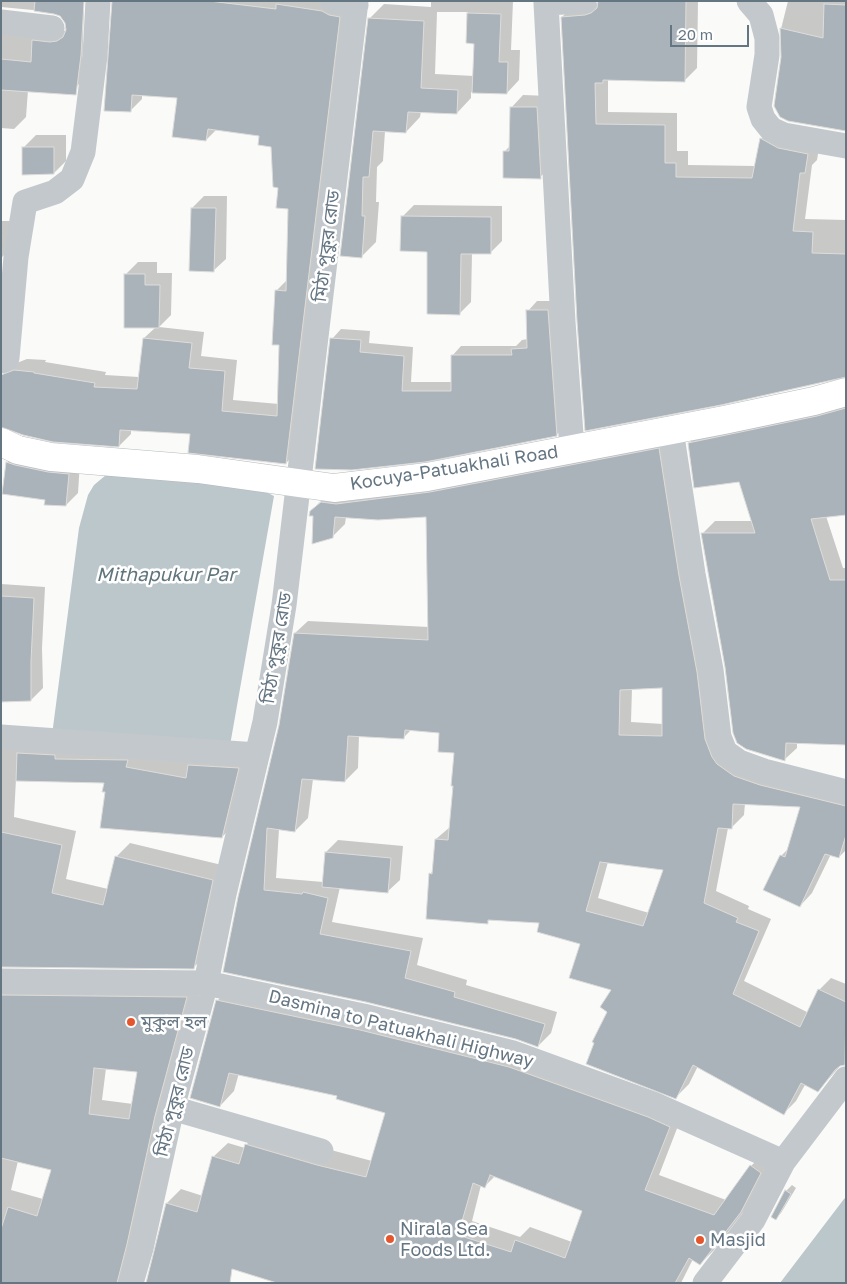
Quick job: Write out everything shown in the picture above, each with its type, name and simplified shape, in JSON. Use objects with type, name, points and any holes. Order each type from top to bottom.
[{"type":"main road","name":"Kocuya-Patuakhali Road","points":[[1,442],[18,450],[51,457],[198,468],[334,488],[427,477],[672,430],[846,392]]},
{"type":"street","points":[[1,361],[7,358],[16,257],[24,202],[55,192],[72,179],[83,152],[95,56],[98,1]]},
{"type":"street","points":[[572,449],[546,3],[584,1]]},
{"type":"street","points":[[749,1],[761,15],[767,38],[767,55],[759,107],[762,119],[771,129],[784,135],[846,146]]},
{"type":"street","name":"মিঠা পুকুর রোড","points":[[131,1283],[141,1248],[172,1108],[206,983],[224,894],[265,722],[284,606],[300,482],[348,3]]},
{"type":"street","points":[[1,22],[52,28]]},
{"type":"street","points":[[672,430],[719,737],[725,752],[739,762],[755,768],[846,792]]},
{"type":"street","points":[[1,737],[257,754]]},
{"type":"street","name":"Dasmina to Patuakhali Highway","points":[[1,982],[206,983],[363,1016],[513,1053],[653,1104],[783,1162]]},
{"type":"street","points":[[705,1283],[753,1220],[783,1162],[846,1079]]},
{"type":"street","points":[[172,1108],[321,1151]]},
{"type":"water","name":"Mithapukur Par","points":[[106,475],[256,487],[274,496],[229,751],[52,735],[79,528],[88,495],[94,485]]},
{"type":"water","points":[[846,1197],[846,1283],[780,1283],[844,1199]]},
{"type":"building","points":[[35,1],[84,1],[81,55],[76,95],[1,90],[1,59],[31,62],[32,40],[57,41],[63,37],[66,30],[65,23],[60,16],[34,11]]},
{"type":"building","points":[[112,1],[209,1],[276,9],[276,4],[322,11],[329,15],[340,17],[286,464],[188,453],[190,434],[120,430],[119,447],[53,442],[23,435],[1,427],[1,375],[14,370],[34,372],[95,383],[94,387],[137,389],[143,338],[192,343],[189,368],[225,371],[222,411],[277,416],[279,345],[272,345],[275,290],[286,291],[288,209],[276,208],[278,188],[273,187],[271,147],[258,145],[259,136],[208,129],[206,141],[172,137],[177,98],[132,95],[131,112],[104,111]]},
{"type":"building","points":[[598,1],[686,1],[685,82],[603,80],[603,83],[595,83],[596,124],[665,125],[665,163],[676,163],[676,177],[752,178],[760,138],[778,148],[808,154],[805,173],[800,173],[793,231],[813,232],[812,253],[846,254],[846,377],[721,405],[585,431],[577,321],[561,17],[591,13],[597,8]]},
{"type":"building","points":[[824,4],[846,5],[846,131],[788,121],[780,117],[774,106],[781,57],[780,28],[823,38]]},
{"type":"building","points":[[467,13],[501,14],[499,62],[508,62],[507,94],[472,93],[474,44],[466,43]]},
{"type":"building","points":[[368,18],[424,21],[421,88],[458,90],[457,114],[408,112],[406,133],[373,131],[369,177],[363,177],[362,216],[365,216],[362,258],[340,256]]},
{"type":"building","points":[[510,107],[537,107],[541,179],[503,178],[503,151],[509,151]]},
{"type":"building","points":[[22,147],[54,147],[54,174],[22,175]]},
{"type":"building","points":[[191,208],[216,208],[214,272],[189,271]]},
{"type":"building","points":[[401,216],[491,217],[491,254],[461,254],[460,315],[427,314],[427,252],[400,251]]},
{"type":"building","points":[[124,274],[145,274],[145,285],[160,285],[159,328],[124,328]]},
{"type":"building","points":[[526,310],[548,310],[557,436],[425,462],[352,470],[315,469],[330,338],[361,340],[360,352],[404,356],[402,391],[451,391],[451,355],[512,355],[511,349],[527,348]]},
{"type":"building","points":[[846,408],[846,515],[811,519],[830,580],[846,580],[846,745],[786,743],[785,761],[746,749],[737,743],[733,733],[725,667],[701,533],[755,533],[739,482],[694,488],[688,443],[817,416]]},
{"type":"building","points":[[659,448],[679,576],[697,672],[705,739],[712,757],[717,764],[734,776],[760,785],[846,806],[846,835],[839,858],[825,854],[800,907],[763,890],[780,855],[785,857],[800,807],[733,804],[732,829],[718,828],[704,903],[738,918],[736,922],[759,931],[733,994],[800,1027],[818,989],[846,1002],[845,1065],[835,1070],[818,1092],[801,1083],[784,1115],[693,1065],[676,1099],[586,1064],[594,1043],[592,1042],[607,1012],[600,1007],[611,990],[569,978],[580,944],[537,932],[539,923],[488,920],[488,924],[426,919],[429,873],[432,874],[435,839],[448,840],[453,786],[451,786],[454,753],[438,752],[439,733],[405,730],[404,739],[348,736],[345,782],[302,779],[295,832],[267,828],[264,890],[302,894],[303,892],[328,898],[320,934],[411,951],[405,978],[455,992],[454,997],[545,1024],[538,1047],[516,1039],[366,1002],[223,972],[238,897],[279,725],[294,633],[428,640],[426,517],[378,520],[335,517],[333,538],[312,544],[313,516],[309,516],[310,511],[321,502],[336,504],[430,492]],"holes":[[[662,688],[662,736],[619,735],[620,690]],[[600,862],[663,870],[643,926],[586,911]]]},
{"type":"building","points":[[6,462],[48,472],[69,474],[66,506],[44,505],[45,500],[2,494]]},
{"type":"building","points":[[1,596],[34,598],[31,701],[1,702]]},
{"type":"building","points":[[17,753],[55,755],[55,759],[128,760],[126,767],[186,778],[188,765],[239,768],[222,838],[100,828],[105,792],[102,792],[104,783],[16,781]]},
{"type":"building","points":[[1,832],[62,845],[52,893],[103,905],[115,856],[213,880],[194,969],[1,967]]},
{"type":"building","points":[[325,852],[391,858],[388,893],[322,887]]},
{"type":"building","points":[[1,995],[187,997],[155,1116],[117,1283],[1,1283],[1,1229],[8,1207],[37,1216],[51,1170],[1,1158]],"holes":[[[94,1068],[137,1072],[129,1119],[89,1114]]]},
{"type":"building","points":[[216,1000],[360,1030],[509,1067],[648,1117],[670,1127],[645,1190],[714,1215],[750,1165],[761,1173],[741,1212],[700,1265],[689,1258],[675,1283],[277,1283],[232,1269],[230,1283],[146,1283],[166,1203],[197,1212],[212,1156],[239,1164],[245,1144],[366,1177],[385,1113],[336,1099],[337,1096],[229,1073],[220,1107],[190,1098]],"holes":[[[490,1175],[582,1211],[565,1258],[515,1240],[511,1252],[458,1235],[473,1183],[485,1188]]]},
{"type":"building","points":[[785,1190],[791,1194],[776,1220],[771,1217]]},
{"type":"place","name":"মুকুল হল","points":[[131,1022]]},
{"type":"place","name":"Nirala Sea Foods Ltd.","points":[[390,1239]]},
{"type":"place","name":"Masjid","points":[[700,1240]]}]
